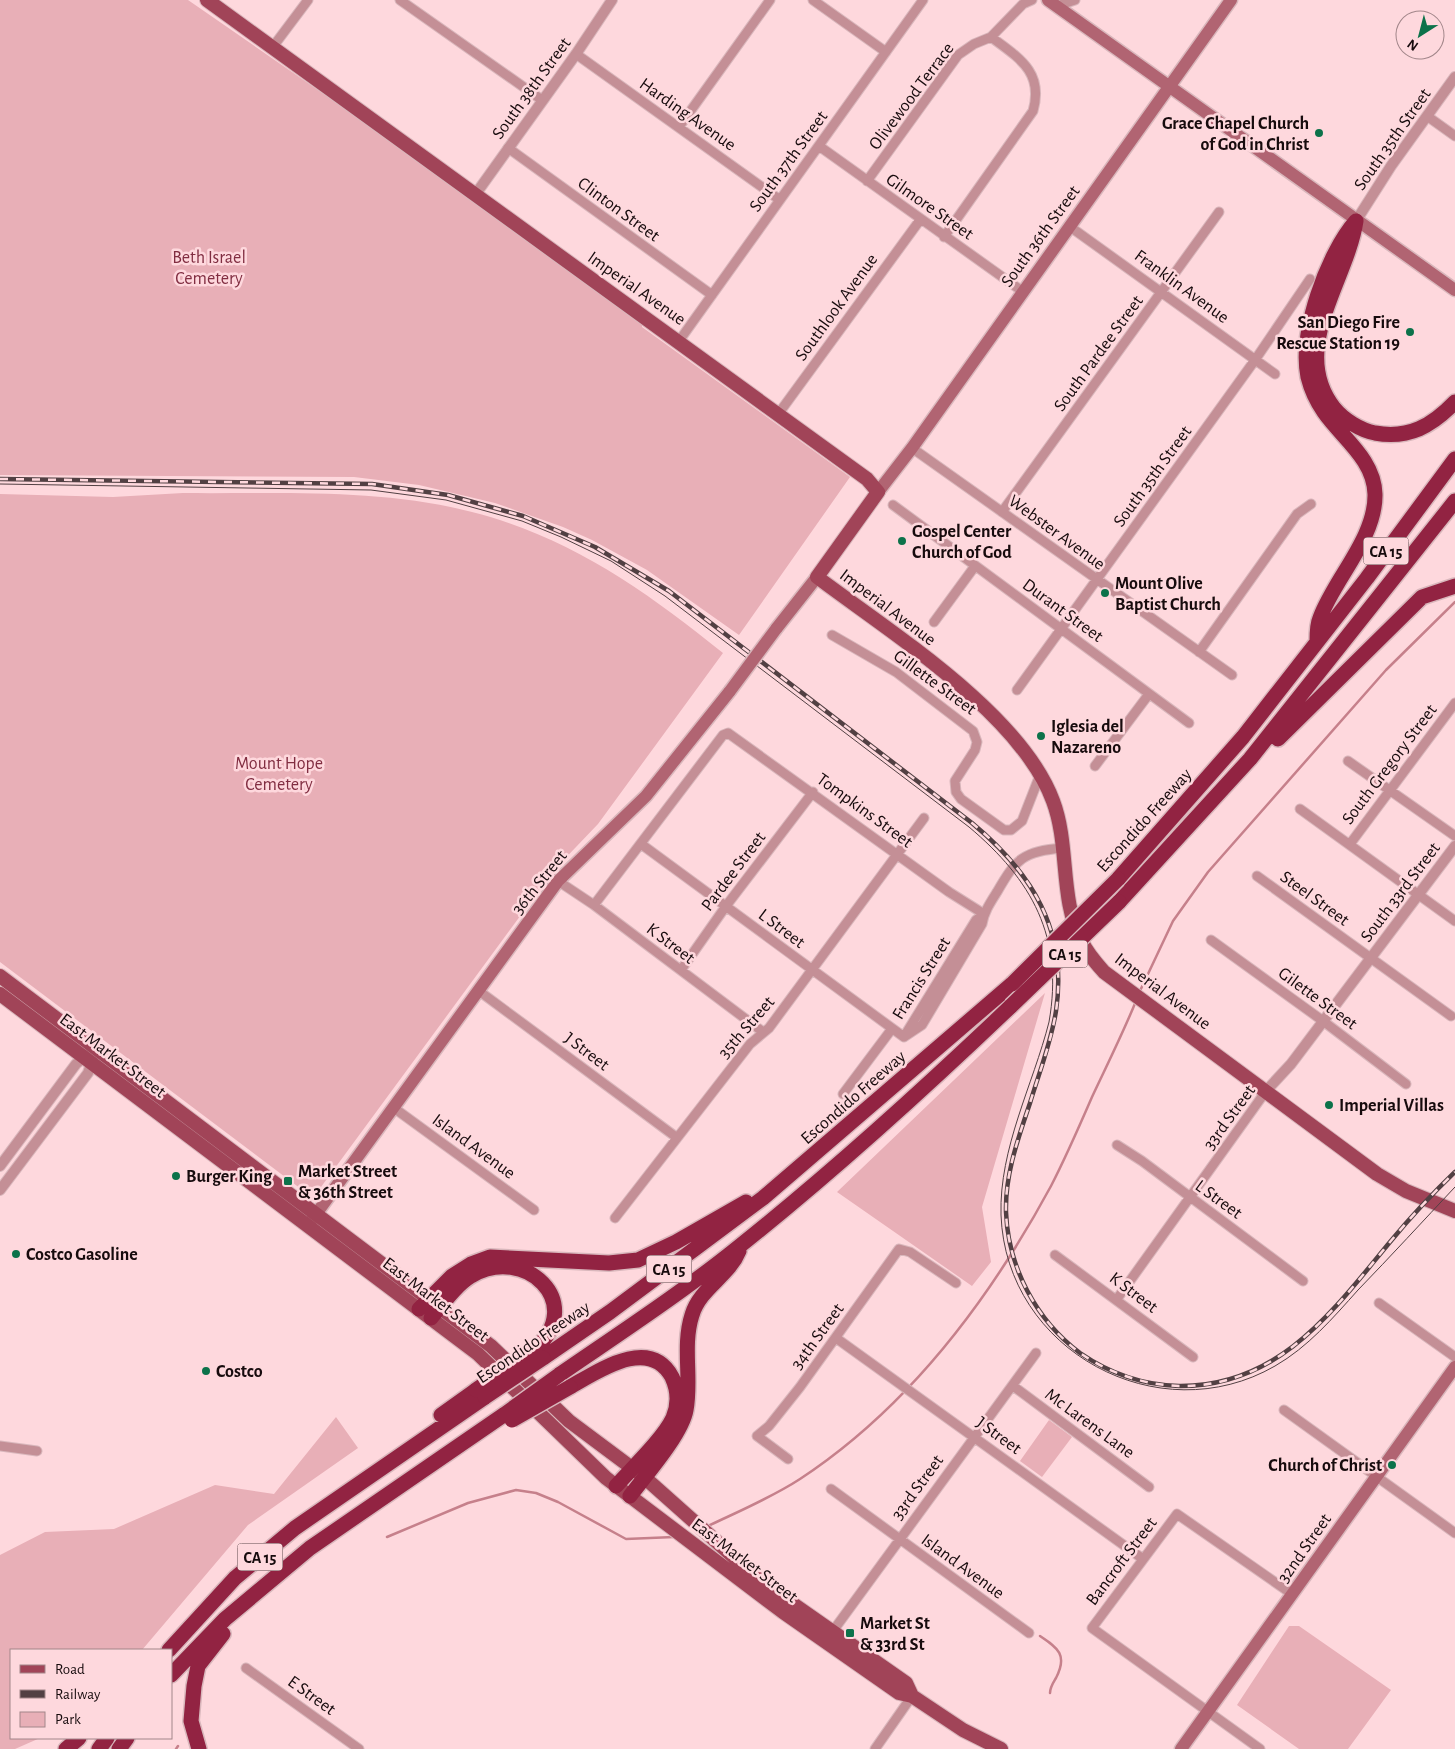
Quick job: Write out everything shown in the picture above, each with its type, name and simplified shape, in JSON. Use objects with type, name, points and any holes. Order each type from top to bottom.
[{"type":"highway","points":[[1356,221],[1353,242],[1329,298],[1320,329],[1317,376],[1326,397],[1336,411],[1350,423],[1368,432],[1390,436],[1411,434],[1430,424],[1455,402]]},
{"type":"highway","points":[[1316,642],[1319,619],[1369,525],[1375,494],[1369,470],[1357,450],[1324,412],[1308,377],[1310,333],[1317,299],[1329,266],[1344,235],[1356,221]]},
{"type":"highway","name":"Escondido Freeway","points":[[170,1649],[235,1578],[295,1528],[480,1394],[658,1277],[791,1176],[1012,984],[1118,879],[1243,737],[1455,459]]},
{"type":"highway","name":"Escondido Freeway","points":[[508,1417],[559,1375],[695,1280],[741,1245],[915,1097],[1119,902],[1250,759],[1455,501]]},
{"type":"highway","points":[[1250,759],[1278,738],[1422,597],[1455,586]]},
{"type":"highway","points":[[430,1308],[458,1272],[471,1264],[490,1257],[609,1263],[638,1260],[676,1242],[791,1176]]},
{"type":"highway","points":[[616,1486],[638,1472],[678,1430],[686,1413],[688,1331],[692,1314],[702,1295],[734,1263],[741,1245]]},
{"type":"highway","points":[[430,1308],[472,1275],[502,1267],[528,1271],[540,1279],[549,1291],[554,1305],[555,1316],[552,1329],[539,1354]]},
{"type":"highway","points":[[508,1417],[627,1358],[646,1358],[663,1367],[670,1374],[677,1392],[677,1404],[672,1418],[638,1472],[630,1496]]},
{"type":"highway","name":"CA 15","points":[[172,1673],[225,1619],[310,1548],[423,1471],[443,1470],[508,1417]]},
{"type":"highway","points":[[199,1749],[191,1720],[198,1666],[256,1595]]},
{"type":"highway","points":[[66,1749],[77,1739]]},
{"type":"main road","name":"Imperial Avenue","points":[[207,0],[858,471],[878,492],[817,577],[962,687],[1028,756],[1053,801],[1064,848],[1069,898],[1082,942],[1104,972],[1377,1174],[1406,1191],[1455,1211]]},
{"type":"main road","name":"South 36th Street","points":[[878,492],[912,448],[1231,0]]},
{"type":"main road","points":[[1053,3],[1455,290]]},
{"type":"main road","name":"36th Street","points":[[307,1225],[558,881],[646,796],[730,691],[817,577]]},
{"type":"main road","name":"East Market Street","points":[[0,976],[317,1213],[430,1308],[496,1370],[580,1454],[616,1486],[693,1543],[829,1637],[906,1683],[912,1696],[963,1730],[1001,1749]]},
{"type":"main road","name":"East Market Street","points":[[0,994],[307,1225],[430,1308],[492,1346],[569,1421],[638,1472],[763,1583],[829,1637]]},
{"type":"main road","name":"32nd Street","points":[[1181,1749],[1455,1367]]},
{"type":"street","points":[[272,48],[308,0]]},
{"type":"street","points":[[400,0],[542,100]]},
{"type":"street","points":[[679,128],[770,0]]},
{"type":"street","points":[[813,0],[886,52]]},
{"type":"street","name":"South 37th Street","points":[[679,341],[923,0]]},
{"type":"street","name":"Olivewood Terrace","points":[[867,181],[958,55],[974,44],[991,37],[1023,4],[1032,0]]},
{"type":"street","points":[[1053,3],[1075,0]]},
{"type":"street","name":"South 38th Street","points":[[475,195],[576,54],[610,1]]},
{"type":"street","points":[[944,237],[1033,111],[1037,96],[1029,69],[1020,58],[991,37]]},
{"type":"street","name":"Harding Avenue","points":[[576,54],[780,200]]},
{"type":"street","name":"South 35th Street","points":[[1356,221],[1455,77]]},
{"type":"street","points":[[1427,116],[1455,136]]},
{"type":"street","name":"Gilmore Street","points":[[819,146],[1022,292]]},
{"type":"street","name":"Clinton Street","points":[[508,148],[712,295]]},
{"type":"street","name":"South Pardee Street","points":[[1002,512],[1219,212]]},
{"type":"street","name":"Southlook Avenue","points":[[779,413],[920,220]]},
{"type":"street","name":"Franklin Avenue","points":[[1069,226],[1275,374]]},
{"type":"street","name":"South 35th Street","points":[[1017,690],[1255,360],[1310,279]]},
{"type":"street","name":"Webster Avenue","points":[[912,448],[1232,675]]},
{"type":"street","points":[[1200,652],[1296,514],[1311,504]]},
{"type":"street","name":"Durant Street","points":[[894,505],[1189,723]]},
{"type":"street","points":[[934,622],[975,566]]},
{"type":"street","name":"Gillette Street","points":[[832,635],[896,672],[973,731],[977,742],[975,750],[954,781],[956,792],[961,798],[1004,830],[1012,830],[1018,827],[1022,821],[1040,775]]},
{"type":"street","points":[[1095,766],[1149,694]]},
{"type":"street","name":"South Gregory Street","points":[[1350,844],[1455,703]]},
{"type":"street","name":"Tompkins Street","points":[[641,844],[723,735],[728,733],[813,792],[949,892],[984,914]]},
{"type":"street","points":[[1348,761],[1455,836]]},
{"type":"street","name":"Pardee Street","points":[[681,970],[726,906],[813,792]]},
{"type":"street","points":[[1300,809],[1455,921]]},
{"type":"street","name":"35th Street","points":[[615,1218],[676,1137],[763,1032],[769,1028],[924,818]]},
{"type":"street","points":[[594,905],[641,844]]},
{"type":"street","name":"L Street","points":[[641,844],[891,1030],[904,1037]]},
{"type":"street","name":"South 33rd Street","points":[[1371,958],[1455,846]]},
{"type":"street","name":"Francis Street","points":[[904,1037],[922,1026],[982,924],[984,914],[1015,863],[1026,856],[1050,849],[1064,848]]},
{"type":"street","name":"Steel Street","points":[[1257,876],[1451,1016]]},
{"type":"street","name":"K Street","points":[[558,881],[594,905],[763,1032]]},
{"type":"street","name":"Gilette Street","points":[[1210,940],[1323,1021],[1406,1084]]},
{"type":"street","name":"33rd Street","points":[[1117,1299],[1266,1091],[1371,958]]},
{"type":"street","name":"J Street","points":[[479,991],[676,1137]]},
{"type":"street","name":"Francis Street","points":[[843,1094],[891,1030]]},
{"type":"street","points":[[0,1166],[76,1064],[88,1059],[96,1048]]},
{"type":"street","points":[[0,1190],[87,1074],[88,1059]]},
{"type":"street","name":"Island Avenue","points":[[394,1108],[534,1210]]},
{"type":"street","name":"L Street","points":[[1116,1145],[1303,1280]]},
{"type":"street","name":"34th Street","points":[[788,1458],[757,1436],[768,1426],[800,1387],[899,1249],[910,1252],[956,1283]]},
{"type":"street","name":"K Street","points":[[1055,1254],[1193,1357]]},
{"type":"street","points":[[1379,1303],[1455,1358]]},
{"type":"street","name":"J Street","points":[[836,1338],[1143,1559]]},
{"type":"street","name":"33rd Street","points":[[829,1637],[1036,1353]]},
{"type":"street","name":"Mc Larens Lane","points":[[1013,1386],[1150,1486]]},
{"type":"street","points":[[1284,1410],[1455,1533]]},
{"type":"street","points":[[0,1446],[36,1451]]},
{"type":"street","name":"Island Avenue","points":[[831,1489],[1029,1633]]},
{"type":"street","name":"Bancroft Street","points":[[1208,1712],[1092,1628],[1177,1514],[1292,1594]]},
{"type":"street","name":"E Street","points":[[246,1668],[359,1749]]},
{"type":"street","points":[[875,1749],[912,1696]]},
{"type":"street","points":[[1208,1712],[1260,1749]]},
{"type":"green space","name":"Beth Israel Cemetery","points":[[0,0],[188,0],[357,117],[642,323],[642,327],[850,477],[739,635],[647,570],[592,540],[563,527],[495,503],[419,485],[354,477],[0,475]]},
{"type":"green space","name":"Mount Hope Cemetery","points":[[183,493],[292,493],[365,496],[437,504],[472,512],[542,536],[574,551],[636,588],[723,653],[598,824],[554,870],[321,1187],[305,1192],[0,962],[0,494],[113,497]]},
{"type":"green space","points":[[1045,993],[982,1207],[991,1262],[972,1286],[837,1192]]},
{"type":"green space","points":[[336,1417],[358,1448],[248,1525],[143,1649],[10,1649],[10,1739],[38,1739],[15,1749],[0,1749],[0,1555],[45,1532],[114,1529],[215,1485],[274,1494]]},
{"type":"green space","points":[[1049,1420],[1072,1437],[1042,1477],[1020,1461]]},
{"type":"green space","points":[[1289,1626],[1299,1626],[1391,1690],[1348,1749],[1299,1749],[1237,1705]]},
{"type":"waterway","points":[[1139,993],[1173,921],[1208,872],[1386,670],[1455,602]]},
{"type":"waterway","points":[[706,1527],[754,1505],[789,1486],[839,1451],[911,1385],[943,1348],[973,1310],[1001,1269],[1051,1186],[1136,1001]]},
{"type":"waterway","points":[[387,1537],[468,1503],[516,1490],[536,1493],[558,1502],[626,1539],[674,1537]]},
{"type":"waterway","points":[[1040,1636],[1056,1648],[1061,1658],[1059,1670],[1050,1693]]},
{"type":"tram line","points":[[0,484],[371,490],[446,500],[522,521],[611,561],[665,596],[969,827],[991,847],[1026,890],[1038,912],[1047,937],[1052,963],[1049,1022],[1018,1117],[1005,1165],[1001,1215],[1009,1263],[1030,1305],[1059,1340],[1096,1367],[1139,1384],[1184,1390],[1230,1384],[1275,1366],[1320,1331],[1455,1187]]},
{"type":"railway","points":[[0,479],[372,484],[448,495],[523,516],[595,547],[669,591],[972,823],[1012,862],[1028,883],[1041,905],[1051,929],[1056,954],[1058,982],[1054,1023],[1010,1170],[1006,1212],[1012,1253],[1027,1291],[1050,1325],[1080,1353],[1115,1372],[1153,1383],[1179,1386],[1214,1383],[1246,1374],[1275,1359],[1301,1340],[1325,1318],[1413,1215],[1455,1172]]},
{"type":"place","name":"Grace Chapel Church of God in Christ","points":[[1319,133]]},
{"type":"place","name":"San Diego Fire Rescue Station 19","points":[[1410,332]]},
{"type":"place","name":"Gospel Center Church of God","points":[[902,541]]},
{"type":"place","name":"Mount Olive Baptist Church","points":[[1105,593]]},
{"type":"place","name":"Iglesia del Nazareno","points":[[1041,736]]},
{"type":"place","name":"Imperial Villas","points":[[1329,1105]]},
{"type":"place","name":"Burger King","points":[[176,1176]]},
{"type":"place","name":"Market Street & 36th Street","points":[[288,1181]]},
{"type":"place","name":"Costco Gasoline","points":[[16,1254]]},
{"type":"place","name":"Costco","points":[[206,1371]]},
{"type":"place","name":"Church of Christ","points":[[1392,1465]]},
{"type":"place","name":"Market St & 33rd St","points":[[850,1633]]}]
